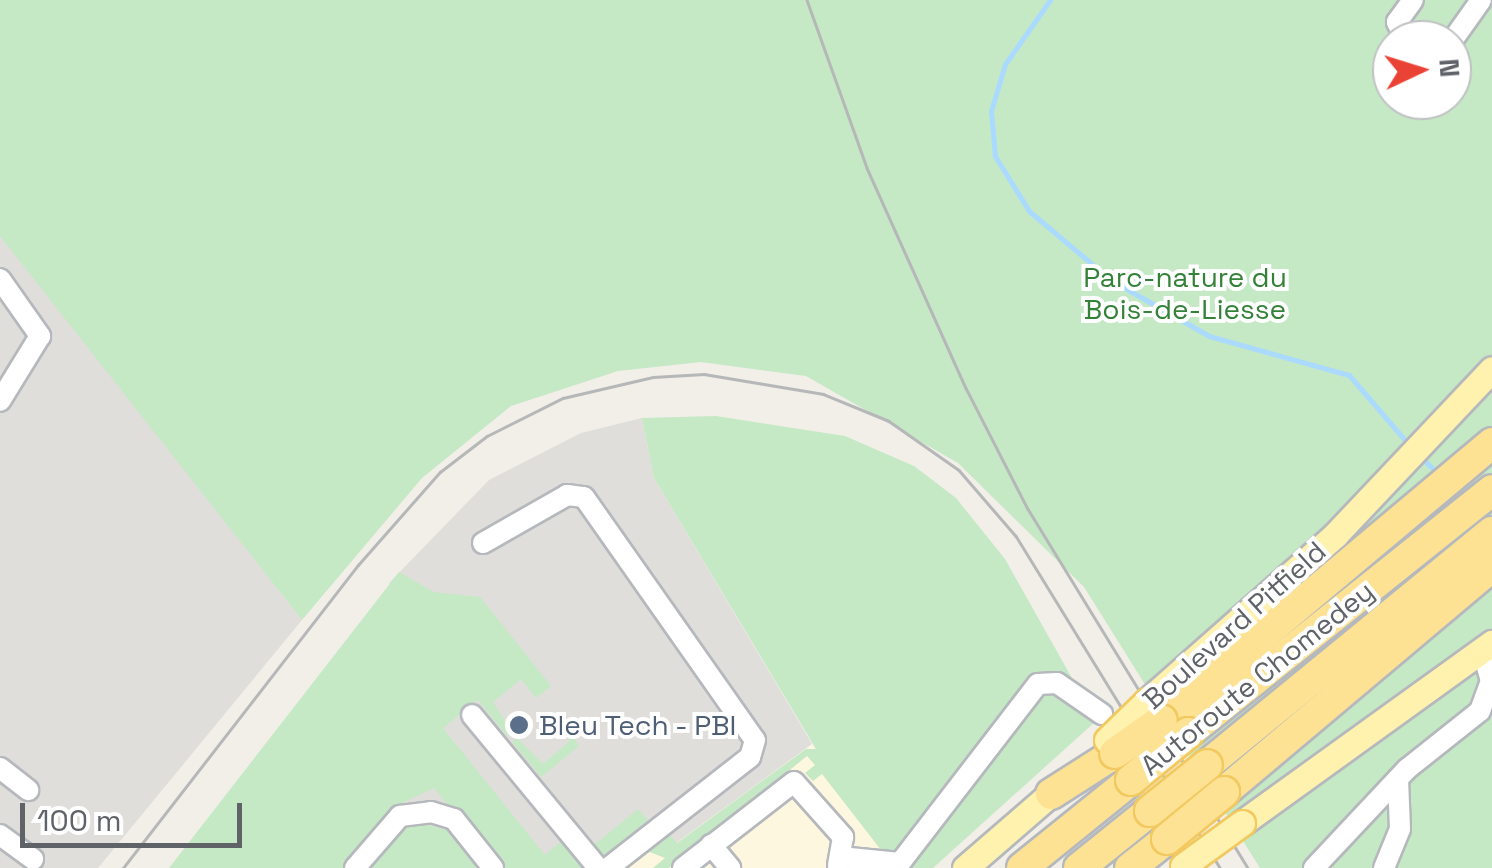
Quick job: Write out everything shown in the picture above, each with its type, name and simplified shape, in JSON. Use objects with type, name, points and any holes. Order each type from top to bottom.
[{"type":"highway","points":[[1174,711],[1492,443]]},
{"type":"highway","name":"Autoroute Chomedey","points":[[1022,868],[1118,758],[1174,711],[1414,552],[1492,490]]},
{"type":"highway","name":"Autoroute Chomedey","points":[[1079,868],[1207,764],[1448,586],[1492,532]]},
{"type":"highway","points":[[1130,868],[1224,792],[1448,586],[1492,566]]},
{"type":"highway","points":[[1051,794],[1118,758]]},
{"type":"main road","name":"Boulevard Pitfield","points":[[1118,758],[1174,711],[1492,369]]},
{"type":"main road","points":[[1182,867],[1487,647]]},
{"type":"main road","points":[[964,868],[1051,794]]},
{"type":"street","points":[[0,279],[40,336],[0,401]]},
{"type":"street","points":[[483,543],[567,495],[584,497],[755,740],[750,757],[608,868]]},
{"type":"street","points":[[1314,868],[1398,779],[1480,711],[1491,681],[1487,647]]},
{"type":"street","points":[[683,868],[794,782],[843,837],[839,863],[900,863],[1038,684],[1057,683],[1102,714]]},
{"type":"street","points":[[472,715],[598,868]]},
{"type":"street","points":[[0,768],[28,790]]},
{"type":"street","points":[[1384,868],[1400,829],[1398,779]]},
{"type":"street","points":[[355,868],[400,816],[431,812],[454,819],[494,868]]},
{"type":"street","points":[[0,836],[33,859]]},
{"type":"street","points":[[708,847],[721,868]]},
{"type":"street","points":[[708,847],[730,868]]},
{"type":"shaded area","points":[[0,233],[302,620],[98,868],[0,868]]},
{"type":"shaded area","points":[[642,418],[654,478],[812,744],[676,843],[668,834],[625,868],[486,868],[410,824],[390,798],[456,744],[442,728],[389,583],[489,480],[581,433]]},
{"type":"shaded area","points":[[812,744],[895,868],[625,868],[668,833],[677,843]]},
{"type":"green space","name":"Parc-nature du Bois-de-Liesse","points":[[0,0],[1492,0],[1492,868],[1260,868],[1084,587],[958,463],[806,376],[701,362],[618,371],[511,406],[422,478],[302,620],[0,236]]},
{"type":"green space","points":[[716,416],[845,436],[914,466],[956,498],[1005,559],[1096,721],[933,868],[895,868],[822,774],[813,781],[805,773],[815,765],[807,756],[669,868],[653,868],[665,858],[647,851],[668,833],[677,843],[806,749],[816,749],[654,478],[642,418]]},
{"type":"green space","points":[[399,572],[434,592],[480,597],[551,686],[536,698],[521,679],[493,702],[512,732],[507,736],[478,700],[443,728],[545,855],[562,841],[582,868],[499,868],[434,788],[396,806],[348,868],[169,868]]},
{"type":"green space","points":[[561,717],[579,746],[541,777],[512,742],[517,738],[543,764],[570,741],[555,722]]},
{"type":"green space","points":[[638,809],[648,820],[607,854],[599,853],[593,846]]},
{"type":"green space","points":[[406,819],[457,833],[486,868],[368,868]]},
{"type":"waterway","points":[[1050,0],[1005,64],[991,111],[995,156],[1029,211],[1111,280],[1209,336],[1349,375],[1410,446]]},
{"type":"waterway","points":[[1421,457],[1438,474]]},
{"type":"tram line","points":[[807,0],[867,168],[966,388],[1028,509],[1248,868]]},
{"type":"tram line","points":[[123,868],[358,565],[440,472],[487,436],[563,398],[653,377],[704,374],[823,394],[889,421],[959,470],[1016,536],[1220,868]]},
{"type":"place","name":"Bleu Tech - PBI","points":[[519,725]]}]
